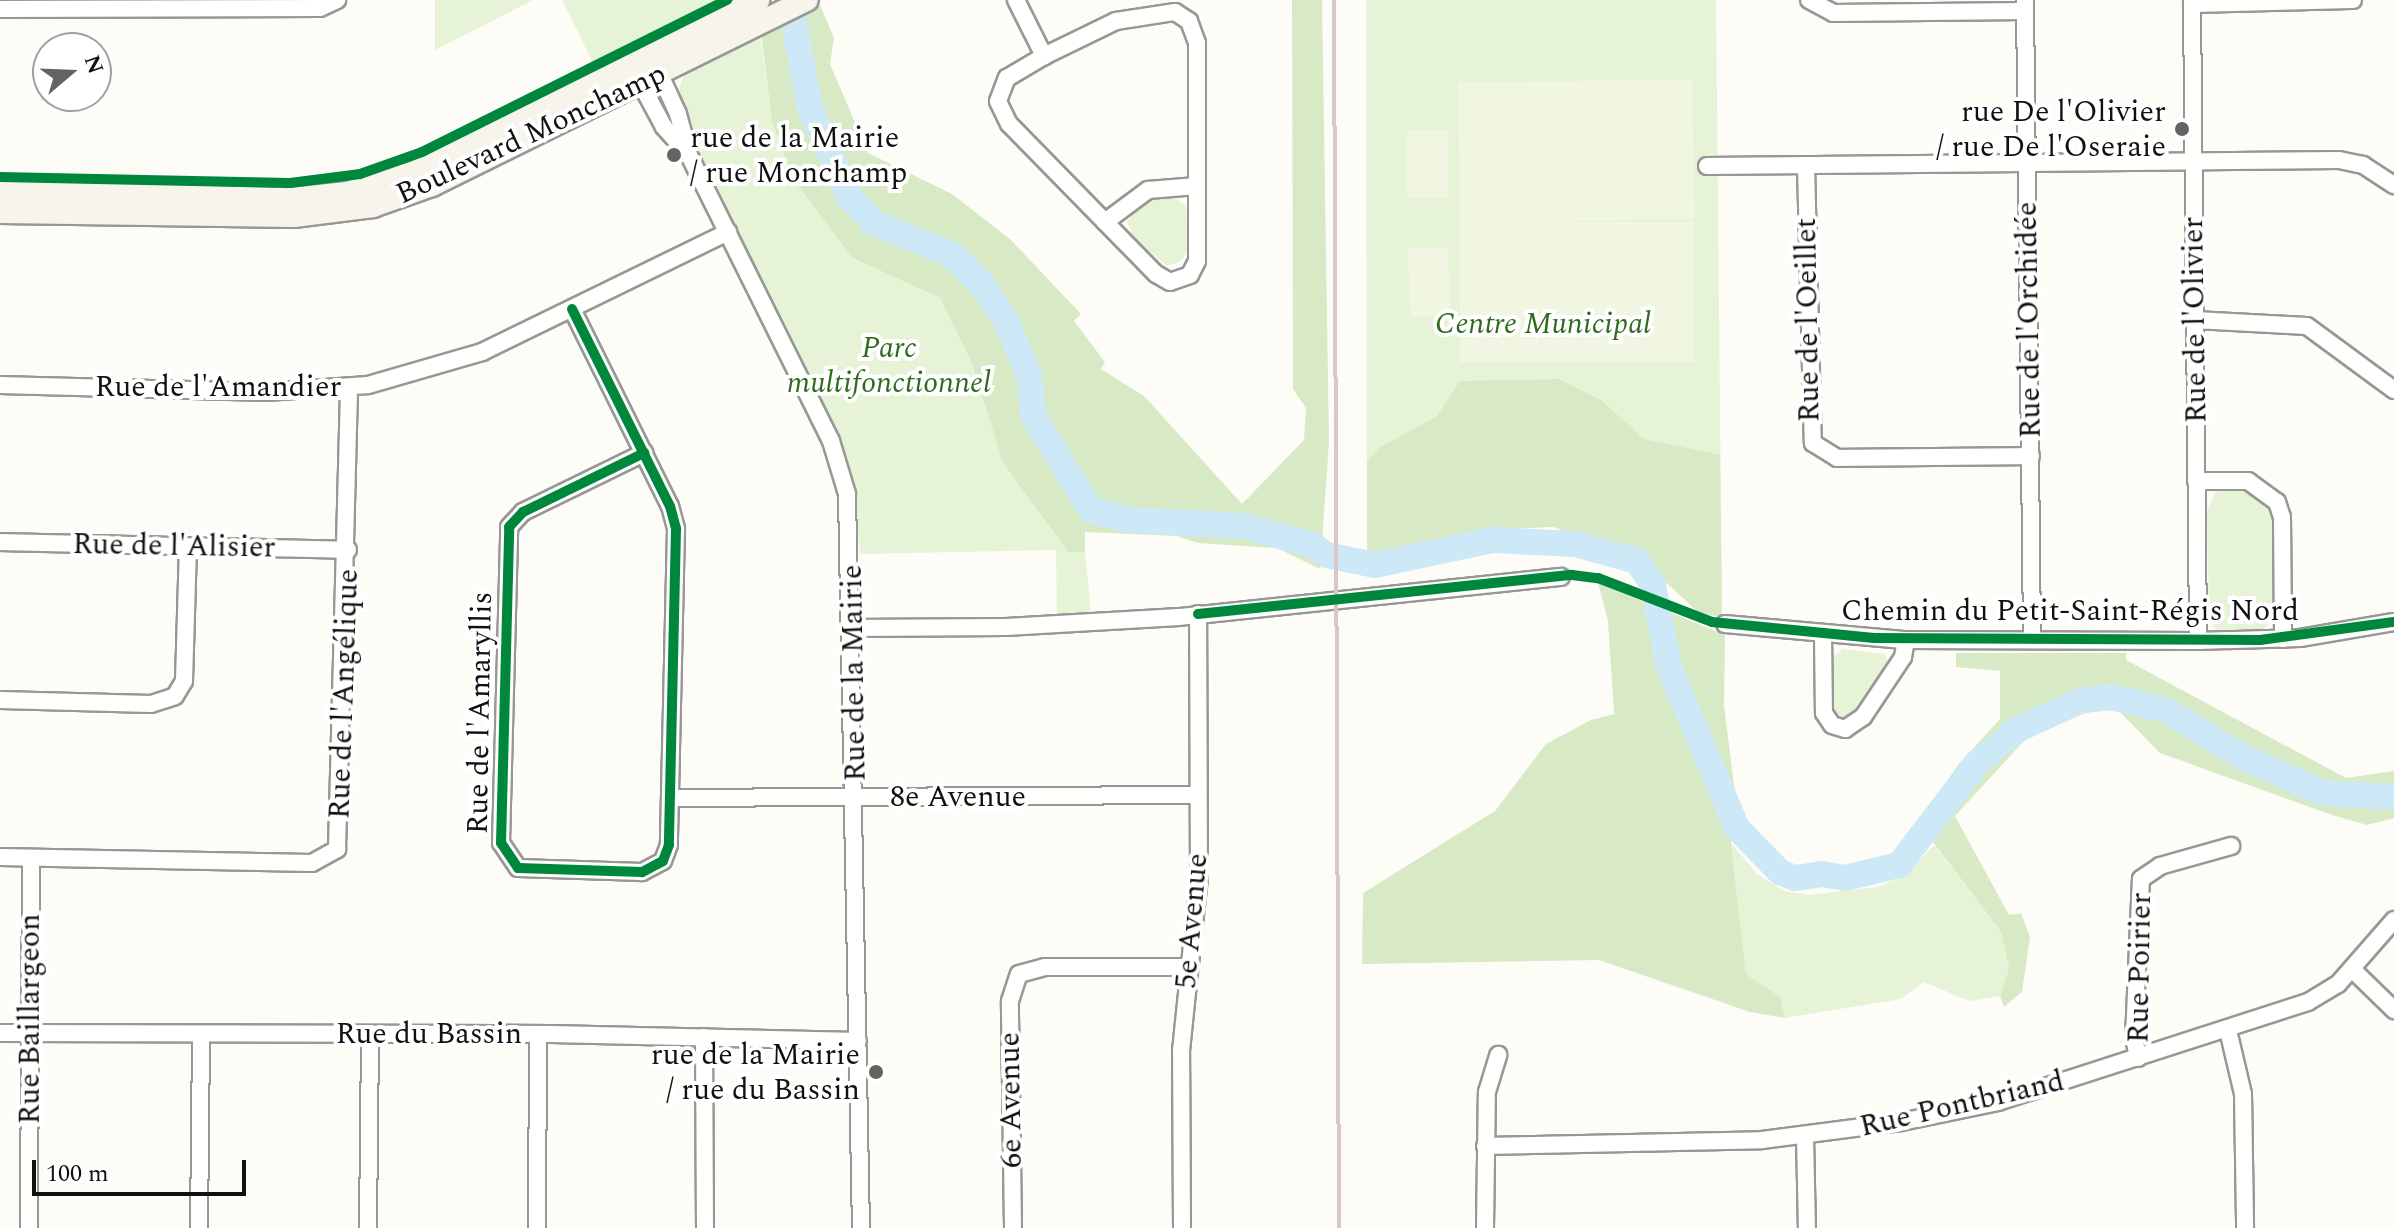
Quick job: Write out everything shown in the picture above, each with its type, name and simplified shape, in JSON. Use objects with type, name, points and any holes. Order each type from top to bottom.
[{"type":"street","points":[[0,9],[320,8],[337,0]]},
{"type":"street","name":"Boulevard Monchamp","points":[[0,212],[268,216],[357,209],[432,185],[645,68],[758,0]]},
{"type":"street","name":"Boulevard Monchamp","points":[[0,191],[281,199],[347,193],[415,172],[645,68],[776,16],[807,0]]},
{"type":"street","points":[[1016,0],[1044,56]]},
{"type":"street","points":[[1809,0],[1833,13],[2025,5]]},
{"type":"street","points":[[2192,2],[2353,0]]},
{"type":"street","name":"Rue de l'Olivier","points":[[2192,2],[2198,641]]},
{"type":"street","name":"Rue de l'Orchidée","points":[[2025,5],[2032,640]]},
{"type":"street","points":[[1169,11],[1185,17],[1197,43],[1197,186],[1197,261],[1184,279],[1163,280],[1009,124],[1000,109],[1007,78],[1044,56],[1132,17],[1169,11]]},
{"type":"street","name":"Rue de la Mairie","points":[[645,68],[841,467],[851,526],[861,1228]]},
{"type":"street","points":[[1707,166],[2341,160],[2363,165],[2394,185]]},
{"type":"street","name":"Rue de l'Oeillet","points":[[1806,165],[1808,429],[1813,443],[1837,458],[2031,456]]},
{"type":"street","points":[[1105,222],[1148,190],[1197,186]]},
{"type":"street","name":"Rue de l'Amandier","points":[[0,385],[267,392],[349,388],[465,359],[728,232]]},
{"type":"street","name":"Rue de l'Amaryllis","points":[[572,309],[644,453],[676,529],[667,854],[649,870],[525,869],[513,865],[502,850],[509,527],[523,512],[644,453]]},
{"type":"street","points":[[2195,320],[2307,326],[2394,390]]},
{"type":"street","name":"Rue de l'Angélique","points":[[0,857],[312,863],[331,857],[341,828],[349,388]]},
{"type":"street","points":[[2196,481],[2248,481],[2277,502],[2282,517],[2283,639]]},
{"type":"street","name":"Rue de l'Alisier","points":[[0,542],[348,550]]},
{"type":"street","points":[[0,700],[151,704],[175,696],[184,681],[188,547]]},
{"type":"street","points":[[853,628],[1019,627],[1198,614],[1561,577]]},
{"type":"street","name":"5e Avenue","points":[[1182,1228],[1181,1051],[1199,878],[1198,614]]},
{"type":"street","name":"Chemin du Petit-Saint-Régis Nord","points":[[1725,624],[1906,640],[2198,641],[2283,639],[2394,622]]},
{"type":"street","points":[[1823,634],[1824,713],[1832,725],[1845,729],[1859,723],[1895,671],[1906,640]]},
{"type":"street","name":"8e Avenue","points":[[670,798],[1198,795]]},
{"type":"street","name":"Rue Poirier","points":[[2138,1058],[2134,1024],[2141,879],[2160,866],[2231,846]]},
{"type":"street","name":"Rue Baillargeon","points":[[29,1228],[31,858]]},
{"type":"street","name":"Rue Pontbriand","points":[[1485,1146],[1692,1145],[1805,1136],[1951,1113],[2138,1058],[2308,1002],[2352,969],[2394,920]]},
{"type":"street","name":"6e Avenue","points":[[1013,1228],[1010,1001],[1019,974],[1045,967],[1189,967]]},
{"type":"street","points":[[2352,969],[2394,1010]]},
{"type":"street","points":[[2228,1030],[2243,1094],[2245,1228]]},
{"type":"street","name":"Rue du Bassin","points":[[0,1033],[538,1034],[858,1041]]},
{"type":"street","points":[[199,1228],[201,1034]]},
{"type":"street","points":[[537,1228],[538,1034]]},
{"type":"street","points":[[368,1228],[370,1035]]},
{"type":"street","points":[[704,1037],[705,1228]]},
{"type":"street","points":[[1485,1228],[1487,1092],[1498,1055]]},
{"type":"street","points":[[1805,1136],[1807,1228]]},
{"type":"green space","points":[[435,0],[533,0],[435,50]]},
{"type":"green space","points":[[562,0],[719,0],[593,63]]},
{"type":"green space","points":[[1292,0],[1322,0],[1329,443],[1320,569],[1277,548],[1198,543],[1177,536],[1085,532],[1085,552],[1068,552],[1003,463],[971,361],[940,298],[853,258],[793,179],[772,122],[761,34],[820,5],[834,38],[830,64],[868,153],[952,194],[1010,239],[1081,314],[1074,321],[1105,362],[1101,369],[1144,396],[1242,504],[1304,440],[1306,408],[1293,389]]},
{"type":"green space","name":"Centre Municipal","points":[[1366,0],[1716,0],[1722,617],[1699,613],[1638,556],[1553,527],[1499,529],[1367,556]]},
{"type":"green space","name":"Parc multifonctionnel","points":[[760,35],[772,122],[793,179],[917,286],[940,298],[971,361],[1003,463],[1068,552],[1085,552],[1091,613],[1057,615],[1056,550],[860,554],[855,487],[842,446],[695,145],[679,89],[685,72]]},
{"type":"green space","points":[[1692,79],[1694,219],[1460,223],[1458,83]]},
{"type":"green space","points":[[1407,130],[1448,130],[1448,198],[1407,198]]},
{"type":"green space","points":[[1172,195],[1186,206],[1188,250],[1181,261],[1167,266],[1133,237],[1127,221],[1145,201]]},
{"type":"green space","points":[[1460,222],[1694,222],[1694,362],[1460,362]]},
{"type":"green space","points":[[1448,247],[1450,315],[1410,316],[1408,248]]},
{"type":"green space","points":[[1559,379],[1601,400],[1644,439],[1720,455],[1722,617],[1699,613],[1638,556],[1553,527],[1499,529],[1367,556],[1367,461],[1379,448],[1437,416],[1460,381]]},
{"type":"green space","points":[[2246,489],[2268,503],[2274,518],[2275,618],[2262,631],[2225,632],[2214,628],[2209,617],[2207,512],[2215,492]]},
{"type":"green space","points":[[1598,583],[1725,635],[1724,705],[1735,792],[1731,843],[1746,974],[1780,997],[1785,1018],[1750,1012],[1599,960],[1362,964],[1363,893],[1495,811],[1546,744],[1591,720],[1614,714],[1608,621]]},
{"type":"green space","points":[[1843,649],[1884,654],[1889,663],[1855,715],[1844,721],[1832,712],[1830,660]]},
{"type":"green space","points":[[1956,653],[2126,653],[2126,660],[2346,778],[2394,771],[2394,818],[2367,825],[2332,815],[2160,753],[2118,710],[2081,712],[2024,741],[1955,816],[2009,915],[2021,913],[2030,937],[2022,992],[2004,1007],[2000,996],[2009,968],[2001,932],[1919,824],[1958,765],[2000,719],[2000,671],[1956,667]]},
{"type":"green space","points":[[1731,843],[1757,874],[1784,891],[1809,895],[1878,887],[1904,876],[1934,845],[2001,932],[2009,968],[2000,996],[1969,1001],[1924,982],[1901,999],[1785,1018],[1779,997],[1746,974]]},
{"type":"waterway","points":[[790,0],[810,109],[851,200],[872,222],[953,255],[982,284],[1006,321],[1029,375],[1033,416],[1092,511],[1130,520],[1244,526],[1313,545],[1326,555],[1375,565],[1493,540],[1575,544],[1637,561],[1653,585],[1669,667],[1737,828],[1780,872],[1795,878],[1822,874],[1845,878],[1899,865],[1977,763],[2018,729],[2080,701],[2110,697],[2166,710],[2241,756],[2322,793],[2394,797]]},
{"type":"railway","points":[[1334,0],[1339,1228]]},
{"type":"cycle path","points":[[0,177],[290,183],[360,174],[422,152],[727,0]]},
{"type":"cycle path","points":[[572,309],[670,506],[676,529],[669,845],[663,861],[642,872],[518,868],[501,843],[509,527],[523,512],[644,453]]},
{"type":"cycle path","points":[[1198,614],[1572,575],[1598,578],[1712,622],[1874,638],[2260,640],[2394,622]]},
{"type":"place","name":"rue De l'Olivier / rue De l'Oseraie","points":[[2182,129]]},
{"type":"place","name":"rue de la Mairie / rue Monchamp","points":[[674,155]]},
{"type":"place","name":"rue de la Mairie / rue du Bassin","points":[[876,1072]]}]
